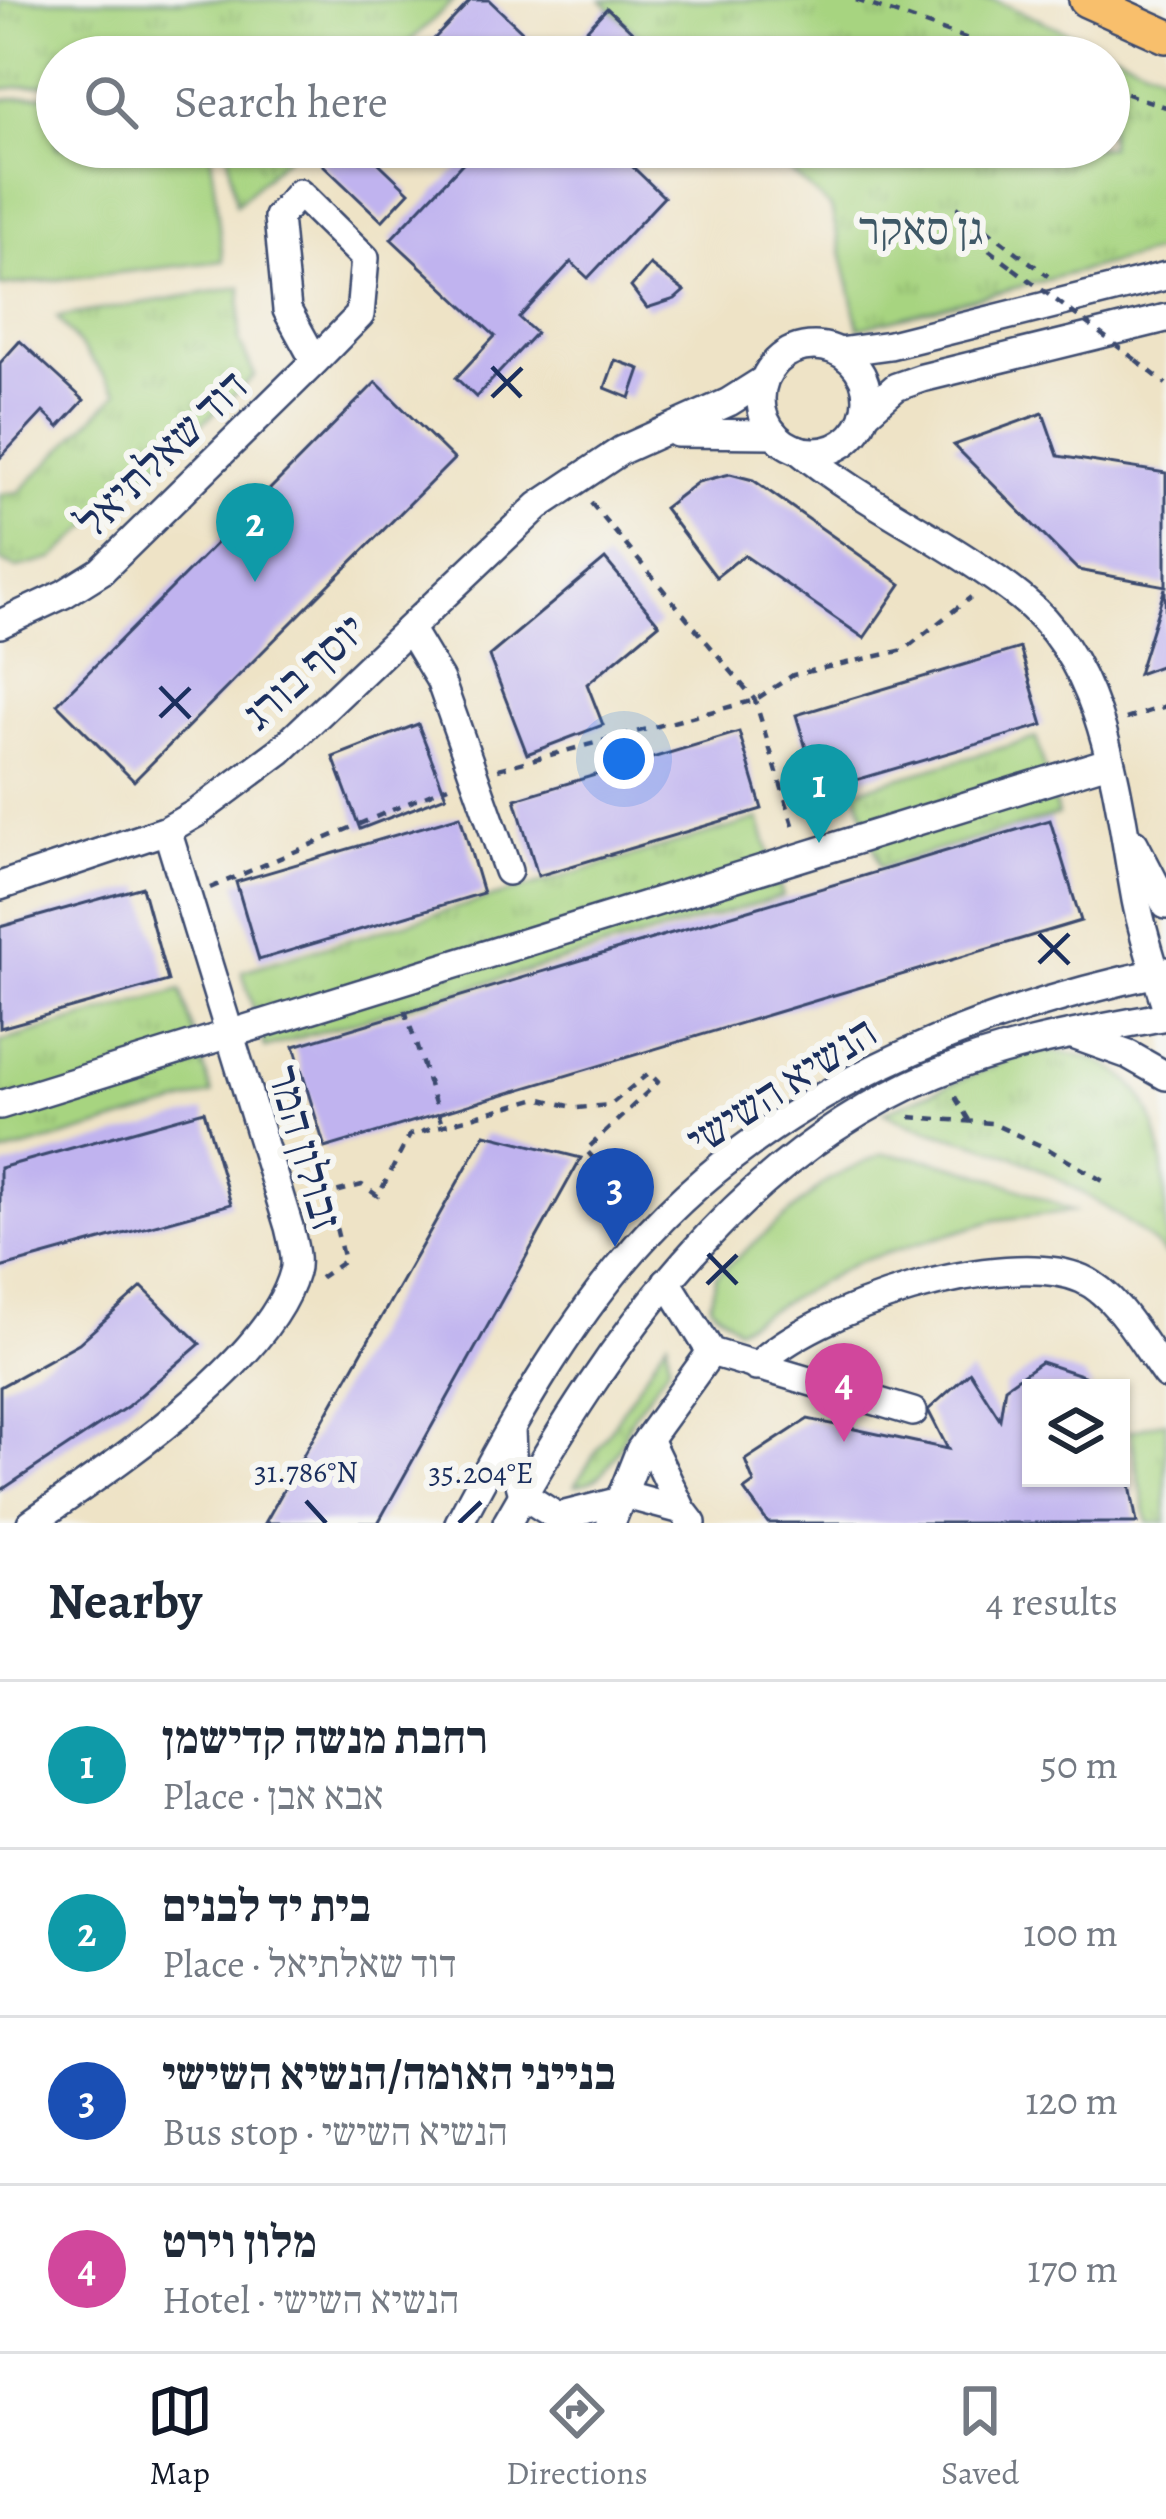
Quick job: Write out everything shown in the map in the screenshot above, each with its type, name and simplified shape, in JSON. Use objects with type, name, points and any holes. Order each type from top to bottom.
[{"type":"main road","points":[[1086,0],[1166,36]]},
{"type":"street","name":"דוד שאלתיאל","points":[[0,624],[101,571],[315,361],[360,315],[365,258],[299,193],[278,217],[286,310],[315,361]]},
{"type":"street","points":[[1166,276],[890,345],[839,352],[804,346],[773,364],[764,380],[761,408],[785,442],[1022,598],[1064,643],[1089,694],[1099,728],[1124,823],[1137,902],[1161,972],[1166,1006]]},
{"type":"street","points":[[785,442],[824,452],[848,440],[896,387],[1166,318]]},
{"type":"street","points":[[839,352],[863,378],[867,395],[853,446],[859,472],[888,512]]},
{"type":"street","name":"יוסף בורג","points":[[0,886],[167,830],[199,812],[280,751],[508,532],[572,480],[764,380]]},
{"type":"street","name":"יוסף בורג","points":[[622,450],[679,433],[785,442]]},
{"type":"street","points":[[410,629],[440,680],[508,871]]},
{"type":"street","points":[[0,1105],[1108,762]]},
{"type":"street","points":[[1124,823],[1166,905]]},
{"type":"street","name":"זבולון המר","points":[[31,1523],[147,1441],[229,1368],[281,1306],[296,1267],[289,1227],[167,830]]},
{"type":"street","name":"הנשיא השישי","points":[[459,1523],[511,1429],[599,1294],[654,1227],[753,1144],[868,1071],[971,1024],[1161,972]]},
{"type":"street","name":"הנשיא השישי","points":[[507,1523],[587,1394],[667,1281],[753,1191],[791,1159],[870,1105],[974,1059],[1069,1034],[1166,1016]]},
{"type":"street","points":[[1069,1034],[1129,1055],[1166,1076]]},
{"type":"street","points":[[756,1366],[773,1349],[900,1289],[962,1276],[1041,1271],[1086,1281],[1116,1307],[1166,1375]]},
{"type":"street","points":[[667,1281],[711,1352],[913,1412]]},
{"type":"street","points":[[618,1506],[649,1439],[711,1352]]},
{"type":"street","points":[[511,1429],[514,1467],[524,1495],[564,1519],[618,1506],[687,1517]]},
{"type":"street","points":[[649,1439],[687,1517]]},
{"type":"path","points":[[856,0],[960,36]]},
{"type":"path","points":[[1130,95],[1166,107]]},
{"type":"path","points":[[1078,298],[957,207],[966,233],[1166,384]]},
{"type":"path","points":[[572,480],[755,700],[802,855]]},
{"type":"path","points":[[188,898],[474,776],[755,700],[793,675],[904,650],[994,579]]},
{"type":"path","points":[[1099,728],[1166,706]]},
{"type":"path","points":[[396,982],[442,1125]]},
{"type":"path","points":[[281,1306],[344,1261],[328,1194],[362,1185],[378,1196],[410,1135],[538,1098],[578,1108],[610,1106],[650,1073],[658,1082],[586,1150],[654,1227]]},
{"type":"path","points":[[870,1105],[918,1119],[991,1124],[1048,1149],[1110,1185]]},
{"type":"green space","points":[[0,0],[454,0],[415,36],[36,36],[36,85],[0,89]]},
{"type":"green space","name":"גן סאקר","points":[[601,0],[994,0],[1077,36],[640,36]]},
{"type":"green space","name":"גן סאקר","points":[[1130,59],[1166,75],[1166,249],[859,328],[831,208],[786,168],[1130,168]]},
{"type":"green space","points":[[36,96],[36,168],[212,168],[223,261],[0,286],[0,100]]},
{"type":"green space","points":[[230,168],[275,168],[236,205]]},
{"type":"green space","points":[[241,287],[239,341],[255,376],[53,559],[17,568],[0,561],[0,494],[19,492],[118,393],[57,317]]},
{"type":"green space","points":[[1036,738],[1058,815],[880,867],[856,790]]},
{"type":"green space","points":[[759,819],[783,896],[265,1048],[242,971]]},
{"type":"green space","points":[[181,990],[212,1094],[0,1155],[0,1042]]},
{"type":"green space","points":[[1030,1051],[1075,1055],[1109,1066],[1133,1085],[1149,1110],[1159,1141],[1166,1256],[1111,1211],[1040,1169],[884,1112]]},
{"type":"green space","points":[[882,1154],[956,1167],[1073,1211],[996,1220],[857,1262],[737,1328],[710,1305],[716,1276],[828,1180]]},
{"type":"green space","points":[[667,1340],[669,1363],[635,1413],[614,1458],[599,1476],[575,1485]]},
{"type":"green space","points":[[1166,1421],[1166,1523],[1148,1523],[1130,1431]]},
{"type":"building","points":[[471,0],[489,0],[527,36],[437,36]]},
{"type":"building","points":[[607,8],[637,36],[581,36]]},
{"type":"building","points":[[326,168],[384,168],[409,192],[382,221]]},
{"type":"building","points":[[458,168],[634,168],[664,197],[588,278],[571,262],[519,318],[536,333],[476,397],[456,378],[495,336],[391,239]]},
{"type":"building","points":[[650,265],[684,291],[647,308],[631,287]]},
{"type":"building","points":[[20,341],[84,400],[59,427],[43,412],[0,458],[0,363]]},
{"type":"building","points":[[615,360],[640,369],[630,398],[605,388]]},
{"type":"building","points":[[376,382],[454,459],[134,781],[57,704]]},
{"type":"building","points":[[1043,413],[1058,456],[1166,473],[1166,586],[1078,570],[954,445]]},
{"type":"building","points":[[730,474],[753,480],[901,584],[864,638],[744,555],[716,577],[664,508],[698,482]]},
{"type":"building","points":[[605,559],[659,624],[587,684],[603,725],[527,754],[489,656]]},
{"type":"building","points":[[1165,588],[1166,664],[1138,674]]},
{"type":"building","points":[[1020,648],[1043,725],[819,791],[796,715]]},
{"type":"building","points":[[418,724],[446,796],[360,829],[333,757]]},
{"type":"building","points":[[739,732],[762,809],[538,876],[515,799]]},
{"type":"building","points":[[460,816],[483,893],[259,960],[236,882]]},
{"type":"building","points":[[1050,820],[1081,921],[325,1148],[294,1046]]},
{"type":"building","points":[[142,887],[168,981],[0,1028],[0,927]]},
{"type":"building","points":[[204,1111],[231,1204],[0,1268],[0,1168]]},
{"type":"building","points":[[485,1134],[581,1158],[378,1523],[265,1523]]},
{"type":"building","points":[[142,1287],[200,1344],[128,1406],[0,1491],[0,1387],[79,1343]]},
{"type":"building","points":[[1041,1362],[1084,1376],[1086,1379],[1022,1379],[1022,1487],[1130,1486],[1137,1523],[768,1523],[744,1490],[754,1483],[745,1460],[808,1419],[948,1449],[928,1410],[970,1372],[1000,1419],[1005,1387]]},
{"type":"place","name":"בית יד לבנים","points":[[255,582]]},
{"type":"place","name":"רחבת מנשה קדישמן","points":[[819,843]]},
{"type":"place","name":"בנייני האומה/הנשיא השישי","points":[[615,1247]]},
{"type":"place","name":"מלון וירט","points":[[844,1442]]}]
